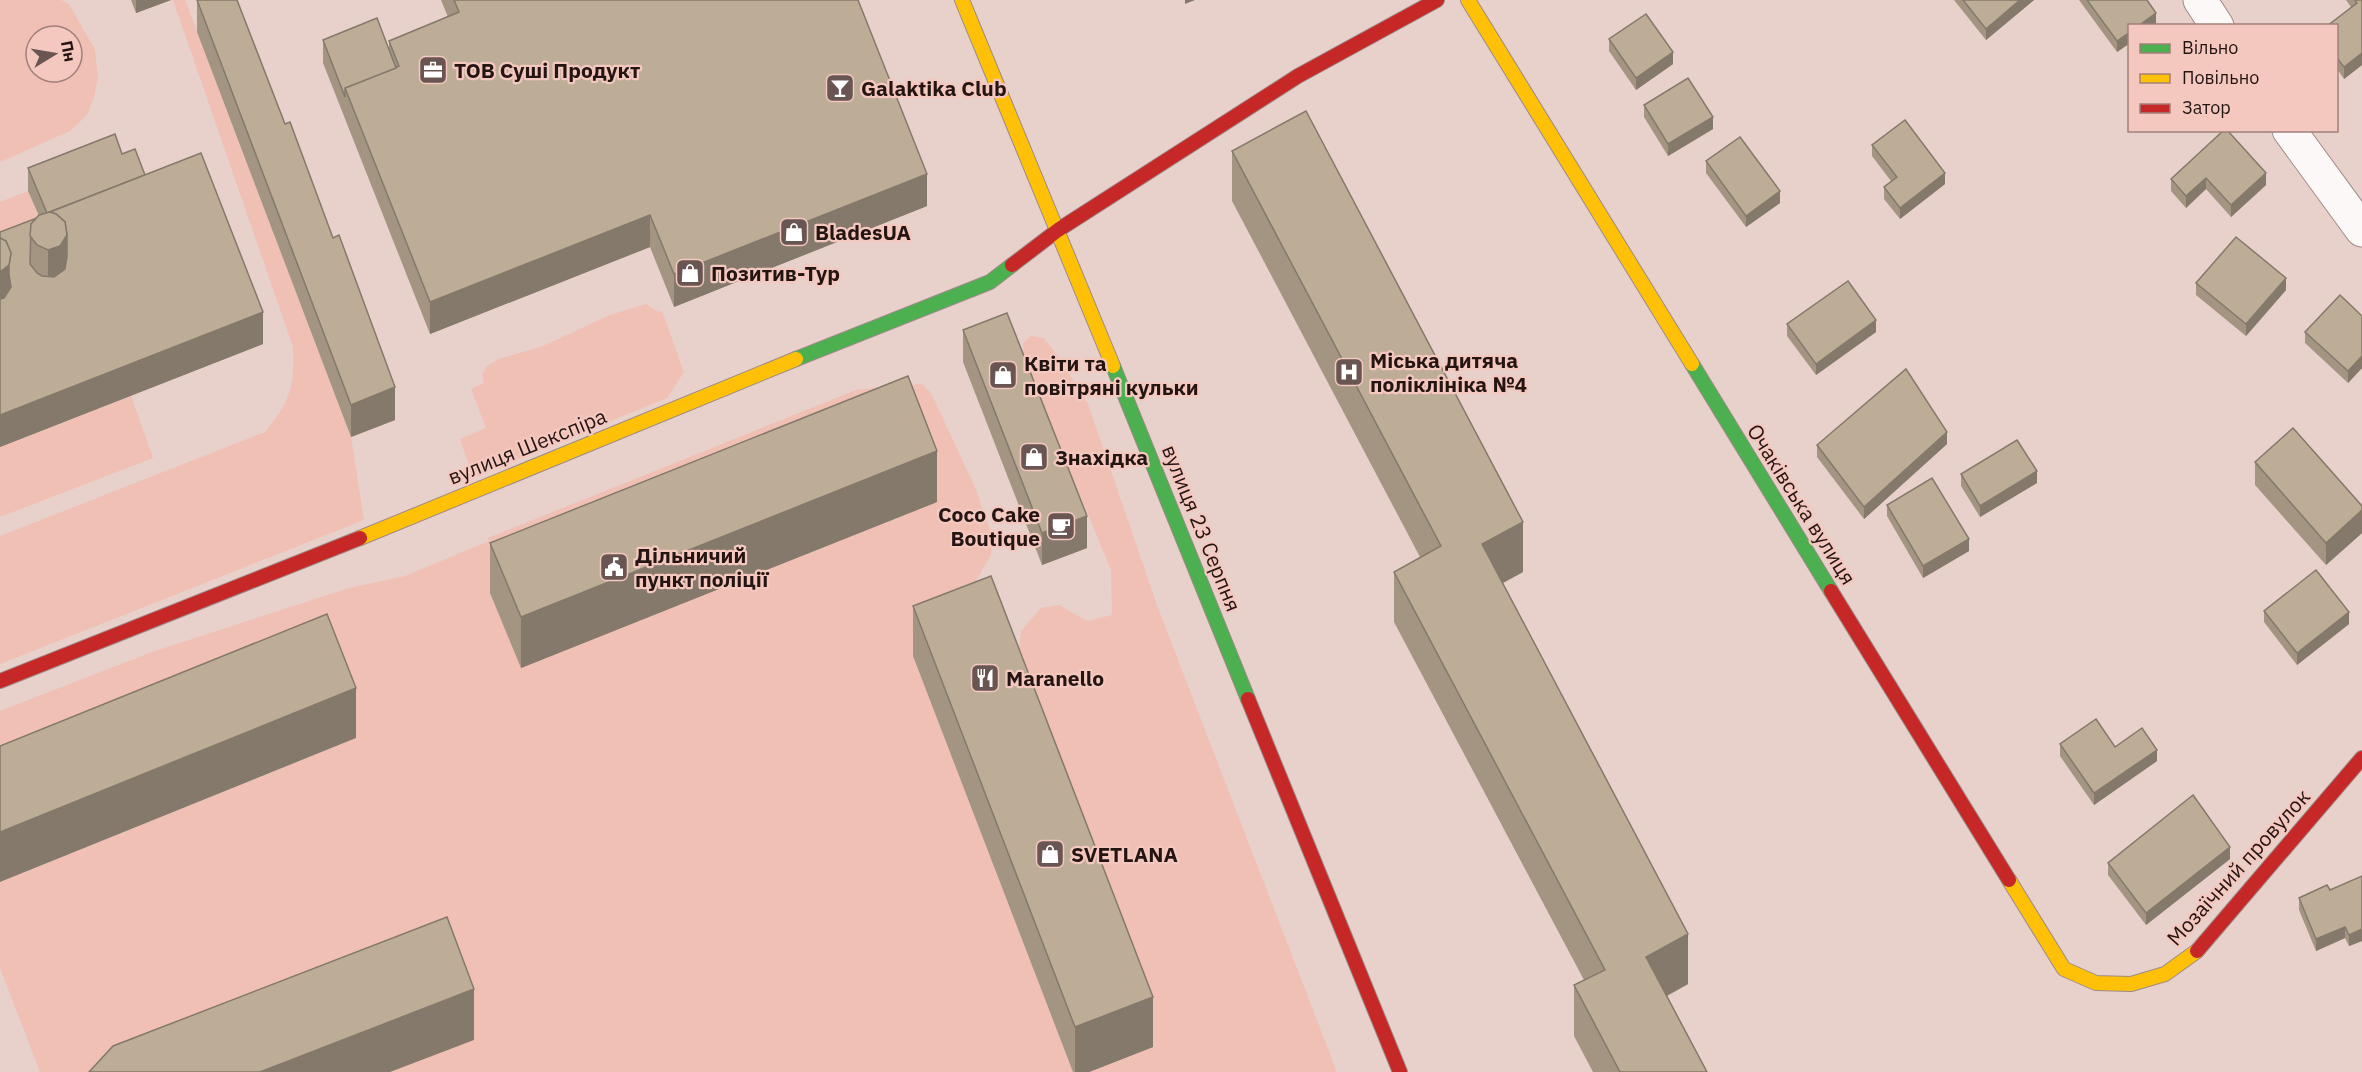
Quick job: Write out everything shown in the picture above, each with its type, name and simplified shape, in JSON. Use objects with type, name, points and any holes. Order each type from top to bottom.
[{"type":"street","name":"вулиця 23 Серпня","points":[[962,0],[1058,230],[1400,1072]]},
{"type":"street","name":"вулиця Шекспіра","points":[[0,681],[333,549],[990,282],[1058,230],[1298,76],[1437,0]]},
{"type":"street","name":"Очаківська вулиця","points":[[1468,0],[2064,969],[2096,983],[2131,984]]},
{"type":"street","points":[[2200,0],[2216,24]]},
{"type":"street","points":[[2290,132],[2362,230]]},
{"type":"street","name":"Мозаїчний провулок","points":[[2131,984],[2165,974],[2194,954],[2362,758]]},
{"type":"shaded area","points":[[0,0],[61,0],[69,4],[80,24],[24,24],[24,84],[84,84],[84,31],[95,50],[98,77],[94,97],[87,115],[70,131],[0,162]]},
{"type":"shaded area","points":[[173,0],[185,0],[351,437],[364,520],[0,664],[0,536],[265,432],[286,402],[289,393],[293,374],[293,347]]},
{"type":"shaded area","points":[[28,191],[50,245],[0,264],[0,202]]},
{"type":"shaded area","points":[[646,304],[659,312],[662,311],[684,372],[667,398],[473,477],[460,439],[486,428],[471,389],[484,383],[482,374],[487,366],[499,359],[543,346],[610,315]]},
{"type":"shaded area","points":[[1031,336],[1044,338],[1088,404],[1158,608],[1337,1072],[1089,1072],[1017,661],[1021,631],[1041,608],[1059,605],[1087,621],[1112,615],[1111,570],[1023,358],[1023,343]]},
{"type":"shaded area","points":[[922,384],[931,393],[974,485],[993,537],[991,555],[973,586],[916,662],[1073,1072],[40,1072],[0,968],[0,882],[356,738],[0,778],[0,711],[152,652],[349,588],[405,576],[489,541],[488,538],[856,390],[882,387],[895,397],[908,385]]},
{"type":"shaded area","points":[[131,396],[153,458],[0,517],[0,447]]},
{"type":"building","points":[[197,0],[237,0],[285,124],[290,122],[333,238],[339,235],[395,387],[351,405]]},
{"type":"building","points":[[454,0],[858,0],[927,174],[674,274],[650,215],[430,302],[345,88],[399,66],[389,41],[459,12]]},
{"type":"building","points":[[1963,0],[2020,0],[1986,29]]},
{"type":"building","points":[[2087,0],[2147,0],[2156,13],[2141,24],[2128,24],[2128,33],[2117,41]]},
{"type":"building","points":[[2355,0],[2362,0],[2362,53],[2344,67],[2338,59],[2338,24],[2330,24],[2357,3]]},
{"type":"building","points":[[1646,14],[1673,52],[1636,78],[1609,39]]},
{"type":"building","points":[[377,18],[396,68],[345,88],[345,97],[323,40]]},
{"type":"building","points":[[1688,78],[1713,117],[1668,144],[1644,105]]},
{"type":"building","points":[[1306,111],[1523,522],[1482,544],[1688,934],[1646,957],[1707,1072],[1620,1072],[1574,985],[1605,970],[1394,572],[1441,546],[1232,151]]},
{"type":"building","points":[[1905,120],[1945,173],[1900,208],[1884,187],[1897,177],[1872,145]]},
{"type":"building","points":[[2222,132],[2229,132],[2266,173],[2231,205],[2206,178],[2186,196],[2171,179]]},
{"type":"building","points":[[115,134],[122,154],[135,149],[145,175],[47,213],[28,168]]},
{"type":"building","points":[[1740,137],[1780,191],[1746,216],[1706,161]]},
{"type":"building","points":[[201,153],[263,312],[0,415],[0,299],[4,298],[11,287],[9,265],[11,253],[6,241],[0,238],[0,232],[37,218],[31,224],[30,264],[42,276],[54,277],[65,269],[67,235],[65,222],[50,212]]},
{"type":"building","points":[[50,212],[65,222],[67,235],[60,246],[48,250],[37,245],[30,236],[31,224],[39,215]]},
{"type":"building","points":[[2236,237],[2286,278],[2246,324],[2196,283]]},
{"type":"building","points":[[0,238],[6,241],[11,253],[9,265],[0,272]]},
{"type":"building","points":[[1848,281],[1876,320],[1816,364],[1787,324]]},
{"type":"building","points":[[2340,295],[2362,316],[2362,356],[2348,371],[2305,332]]},
{"type":"building","points":[[1007,313],[1087,516],[1042,533],[963,330]]},
{"type":"building","points":[[1906,369],[1947,432],[1864,507],[1817,445]]},
{"type":"building","points":[[908,376],[937,451],[521,617],[490,543]]},
{"type":"building","points":[[2293,428],[2362,506],[2362,510],[2326,543],[2255,462]]},
{"type":"building","points":[[2017,440],[2037,471],[1980,506],[1961,474]]},
{"type":"building","points":[[1932,478],[1969,539],[1923,566],[1887,505]]},
{"type":"building","points":[[2316,570],[2349,612],[2297,653],[2264,611]]},
{"type":"building","points":[[991,576],[1153,997],[1075,1027],[913,606]]},
{"type":"building","points":[[327,614],[356,688],[0,832],[0,746]]},
{"type":"building","points":[[2096,719],[2115,747],[2142,728],[2157,750],[2094,793],[2060,744]]},
{"type":"building","points":[[2193,795],[2230,847],[2146,913],[2108,863]]},
{"type":"building","points":[[2362,876],[2362,929],[2349,935],[2345,927],[2316,939],[2299,898],[2327,885],[2330,890]]},
{"type":"building","points":[[447,917],[474,989],[260,1072],[89,1072],[113,1046]]},
{"type":"traffic: fast","points":[[796,359],[990,282],[1012,265]]},
{"type":"traffic: fast","points":[[1692,364],[1831,591]]},
{"type":"traffic: fast","points":[[1113,366],[1248,699]]},
{"type":"traffic: slow","points":[[962,0],[1113,366]]},
{"type":"traffic: slow","points":[[1468,0],[1692,364]]},
{"type":"traffic: slow","points":[[360,538],[796,359]]},
{"type":"traffic: slow","points":[[2009,880],[2064,969],[2096,983],[2131,984],[2165,974],[2197,951]]},
{"type":"traffic: jam","points":[[1012,265],[1058,230],[1298,76],[1437,0]]},
{"type":"traffic: jam","points":[[0,681],[360,538]]},
{"type":"traffic: jam","points":[[1831,591],[2009,880]]},
{"type":"traffic: jam","points":[[1248,699],[1400,1072]]},
{"type":"traffic: jam","points":[[2197,951],[2362,758]]},
{"type":"place","name":"ТОВ Суші Продукт","points":[[433,70]]},
{"type":"place","name":"Galaktika Club","points":[[840,88]]},
{"type":"place","name":"BladesUA","points":[[794,232]]},
{"type":"place","name":"Позитив-Тур","points":[[690,273]]},
{"type":"place","name":"Міська дитяча поліклініка №4","points":[[1349,372]]},
{"type":"place","name":"Квіти та повітряні кульки","points":[[1003,375]]},
{"type":"place","name":"Знахідка","points":[[1034,457]]},
{"type":"place","name":"Coco Cake Boutique","points":[[1061,526]]},
{"type":"place","name":"Дільничий пункт поліції","points":[[614,567]]},
{"type":"place","name":"Maranello","points":[[985,678]]},
{"type":"place","name":"SVETLANA","points":[[1050,854]]}]
